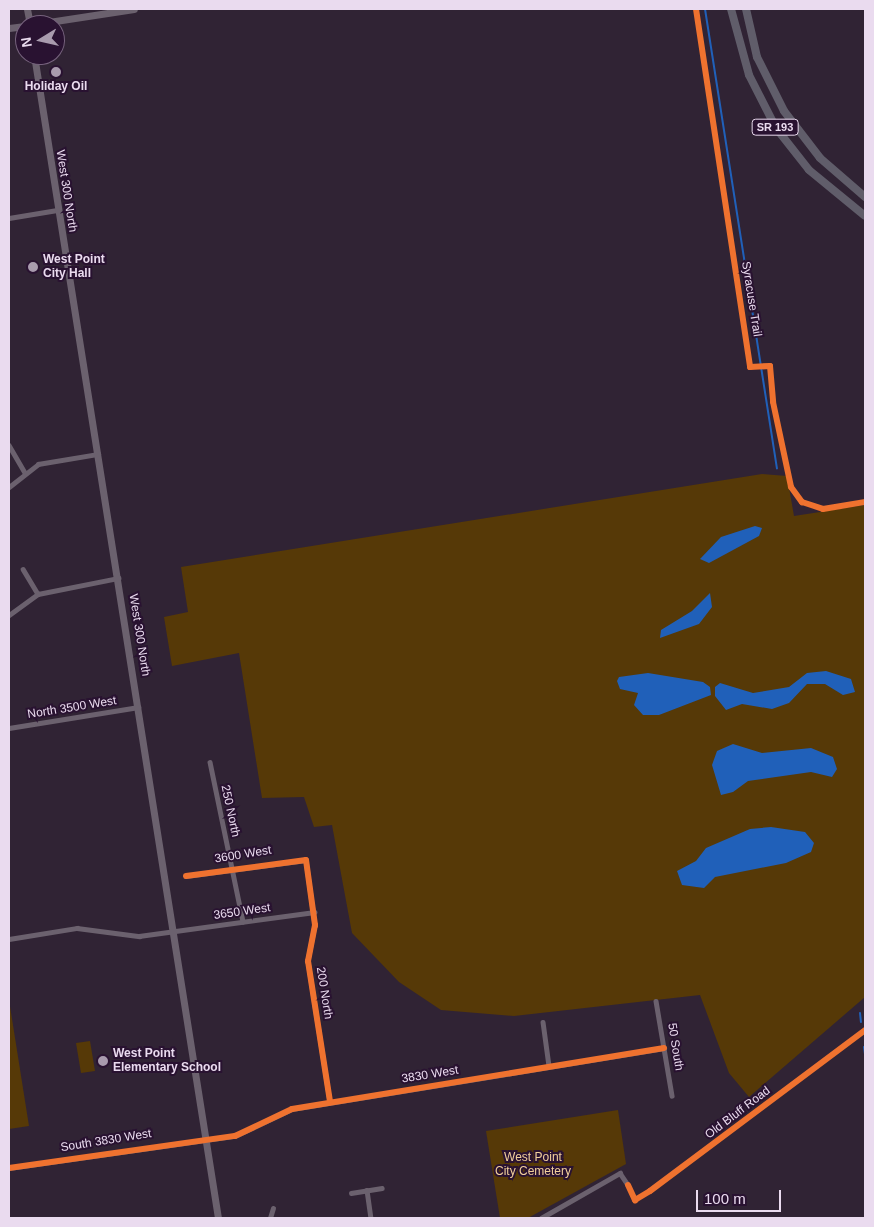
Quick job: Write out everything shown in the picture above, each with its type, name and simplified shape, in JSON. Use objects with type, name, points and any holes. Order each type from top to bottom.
[{"type":"main road","points":[[65,20],[134,9]]},
{"type":"main road","name":"SR 193","points":[[731,9],[748,75],[776,128],[809,170],[865,216]]},
{"type":"main road","name":"SR 193","points":[[746,9],[759,62],[787,116],[820,158],[865,197]]},
{"type":"main road","name":"West 300 North","points":[[36,65],[139,707],[218,1218]]},
{"type":"street","points":[[9,218],[58,210]]},
{"type":"street","points":[[9,445],[25,473]]},
{"type":"street","points":[[9,487],[38,464],[98,454]]},
{"type":"street","points":[[23,569],[38,594]]},
{"type":"street","points":[[9,615],[38,594],[118,578]]},
{"type":"street","name":"North 3500 West","points":[[9,728],[139,707]]},
{"type":"street","name":"250 North","points":[[210,762],[221,831],[234,868],[243,922]]},
{"type":"street","name":"3600 West","points":[[186,876],[304,858]]},
{"type":"street","name":"200 North","points":[[304,858],[314,912],[308,962],[330,1102]]},
{"type":"street","name":"3650 West","points":[[9,939],[77,928],[131,936],[314,912]]},
{"type":"street","name":"50 South","points":[[656,1001],[672,1096]]},
{"type":"street","points":[[543,1022],[550,1066]]},
{"type":"street","name":"3830 West","points":[[206,1141],[242,1134],[283,1111],[664,1048]]},
{"type":"street","name":"South 3830 West","points":[[9,1168],[206,1141]]},
{"type":"street","points":[[541,1218],[620,1173],[628,1185]]},
{"type":"street","points":[[351,1193],[382,1188]]},
{"type":"street","points":[[367,1190],[372,1218]]},
{"type":"street","points":[[270,1218],[273,1208]]},
{"type":"green space","points":[[762,474],[787,476],[794,516],[865,505],[865,997],[749,1097],[729,1073],[700,995],[514,1016],[441,1010],[399,982],[352,933],[332,825],[314,827],[304,797],[262,798],[239,653],[172,666],[164,617],[188,612],[181,567]]},
{"type":"green space","points":[[9,1000],[29,1126],[9,1129]]},
{"type":"green space","points":[[90,1041],[95,1071],[81,1073],[76,1043]]},
{"type":"green space","name":"West Point City Cemetery","points":[[618,1110],[626,1164],[528,1218],[500,1218],[486,1131]]},
{"type":"water","points":[[755,526],[762,528],[759,536],[709,563],[700,559],[721,537]]},
{"type":"water","points":[[710,593],[712,607],[699,624],[660,638],[661,630],[692,611]]},
{"type":"water","points":[[826,671],[851,679],[855,692],[843,695],[825,684],[807,684],[789,703],[772,709],[742,704],[726,710],[715,696],[715,687],[720,683],[753,693],[789,687],[807,673]]},
{"type":"water","points":[[648,673],[703,682],[710,687],[711,695],[659,715],[643,715],[634,705],[638,693],[620,689],[617,681],[619,677]]},
{"type":"water","points":[[733,744],[762,753],[811,748],[833,757],[837,769],[832,777],[811,772],[748,781],[733,792],[721,795],[712,765],[717,751]]},
{"type":"water","points":[[771,827],[805,832],[814,843],[811,852],[786,863],[715,877],[704,888],[682,885],[677,871],[696,861],[706,848],[750,829]]},
{"type":"waterway","points":[[705,9],[777,468]]},
{"type":"waterway","points":[[860,1013],[861,1022]]},
{"type":"waterway","points":[[864,1047],[865,1054]]},
{"type":"cycle path","name":"Syracuse Trail","points":[[696,9],[750,367],[770,366],[773,402],[791,487],[802,502],[823,509],[865,502]]},
{"type":"cycle path","points":[[186,876],[306,860],[315,925],[308,961],[330,1102]]},
{"type":"cycle path","name":"Old Bluff Road","points":[[628,1185],[635,1200],[650,1191],[865,1030]]},
{"type":"cycle path","points":[[9,1168],[235,1136],[292,1109],[664,1048]]},
{"type":"place","name":"Holiday Oil","points":[[56,72]]},
{"type":"place","name":"West Point City Hall","points":[[33,267]]},
{"type":"place","name":"West Point Elementary School","points":[[103,1061]]}]
